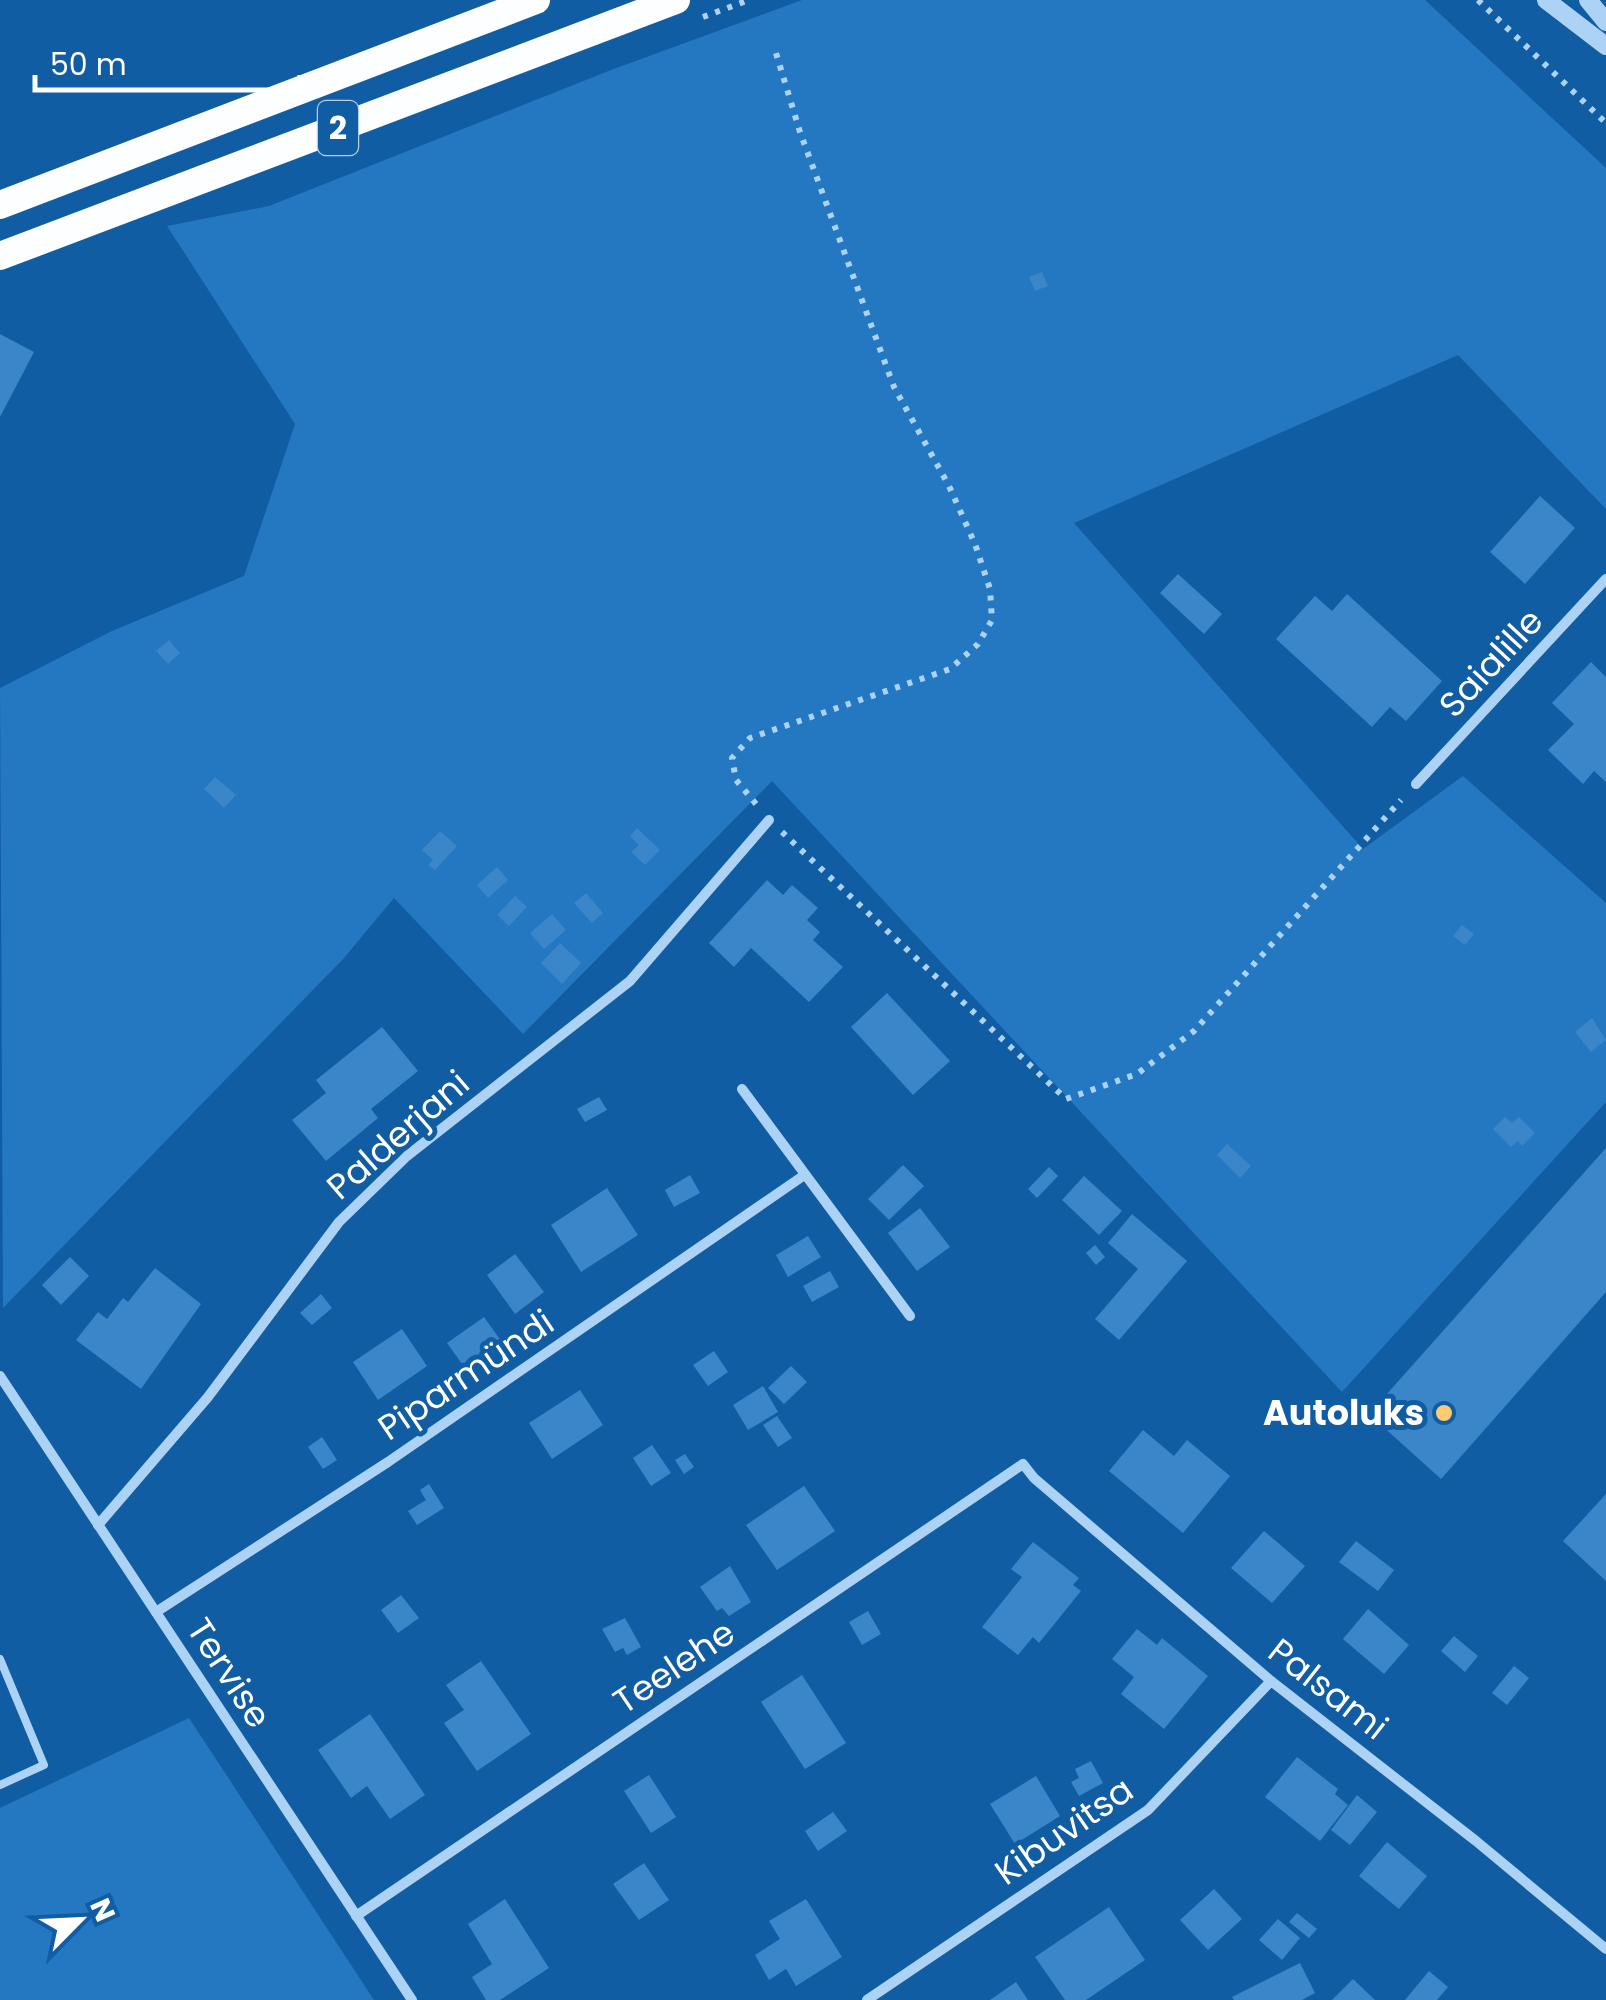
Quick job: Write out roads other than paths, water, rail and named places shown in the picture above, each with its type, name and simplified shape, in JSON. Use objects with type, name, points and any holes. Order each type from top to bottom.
[{"type":"highway","name":"2","points":[[0,205],[536,0]]},
{"type":"highway","name":"2","points":[[0,256],[676,0]]},
{"type":"street","points":[[1546,0],[1606,46]]},
{"type":"street","points":[[1588,0],[1606,22]]},
{"type":"street","name":"Saialille","points":[[1416,784],[1606,579]]},
{"type":"street","name":"Palderjani","points":[[98,1525],[208,1397],[338,1222],[407,1156],[630,981],[769,820]]},
{"type":"street","points":[[742,1090],[910,1316]]},
{"type":"street","name":"Piparmündi","points":[[156,1612],[388,1462],[803,1176]]},
{"type":"street","name":"Tervise","points":[[0,1376],[412,2000]]},
{"type":"street","name":"Palsami","points":[[1023,1464],[1271,1681],[1476,1840],[1606,1950]]},
{"type":"street","name":"Teelehe","points":[[356,1916],[1023,1464]]},
{"type":"street","name":"Kibuvitsa","points":[[866,2000],[1148,1810],[1271,1681]]},
{"type":"lane","points":[[0,1658],[44,1765],[0,1785]]},
{"type":"place","name":"Autoluks","points":[[1444,1413]]}]
